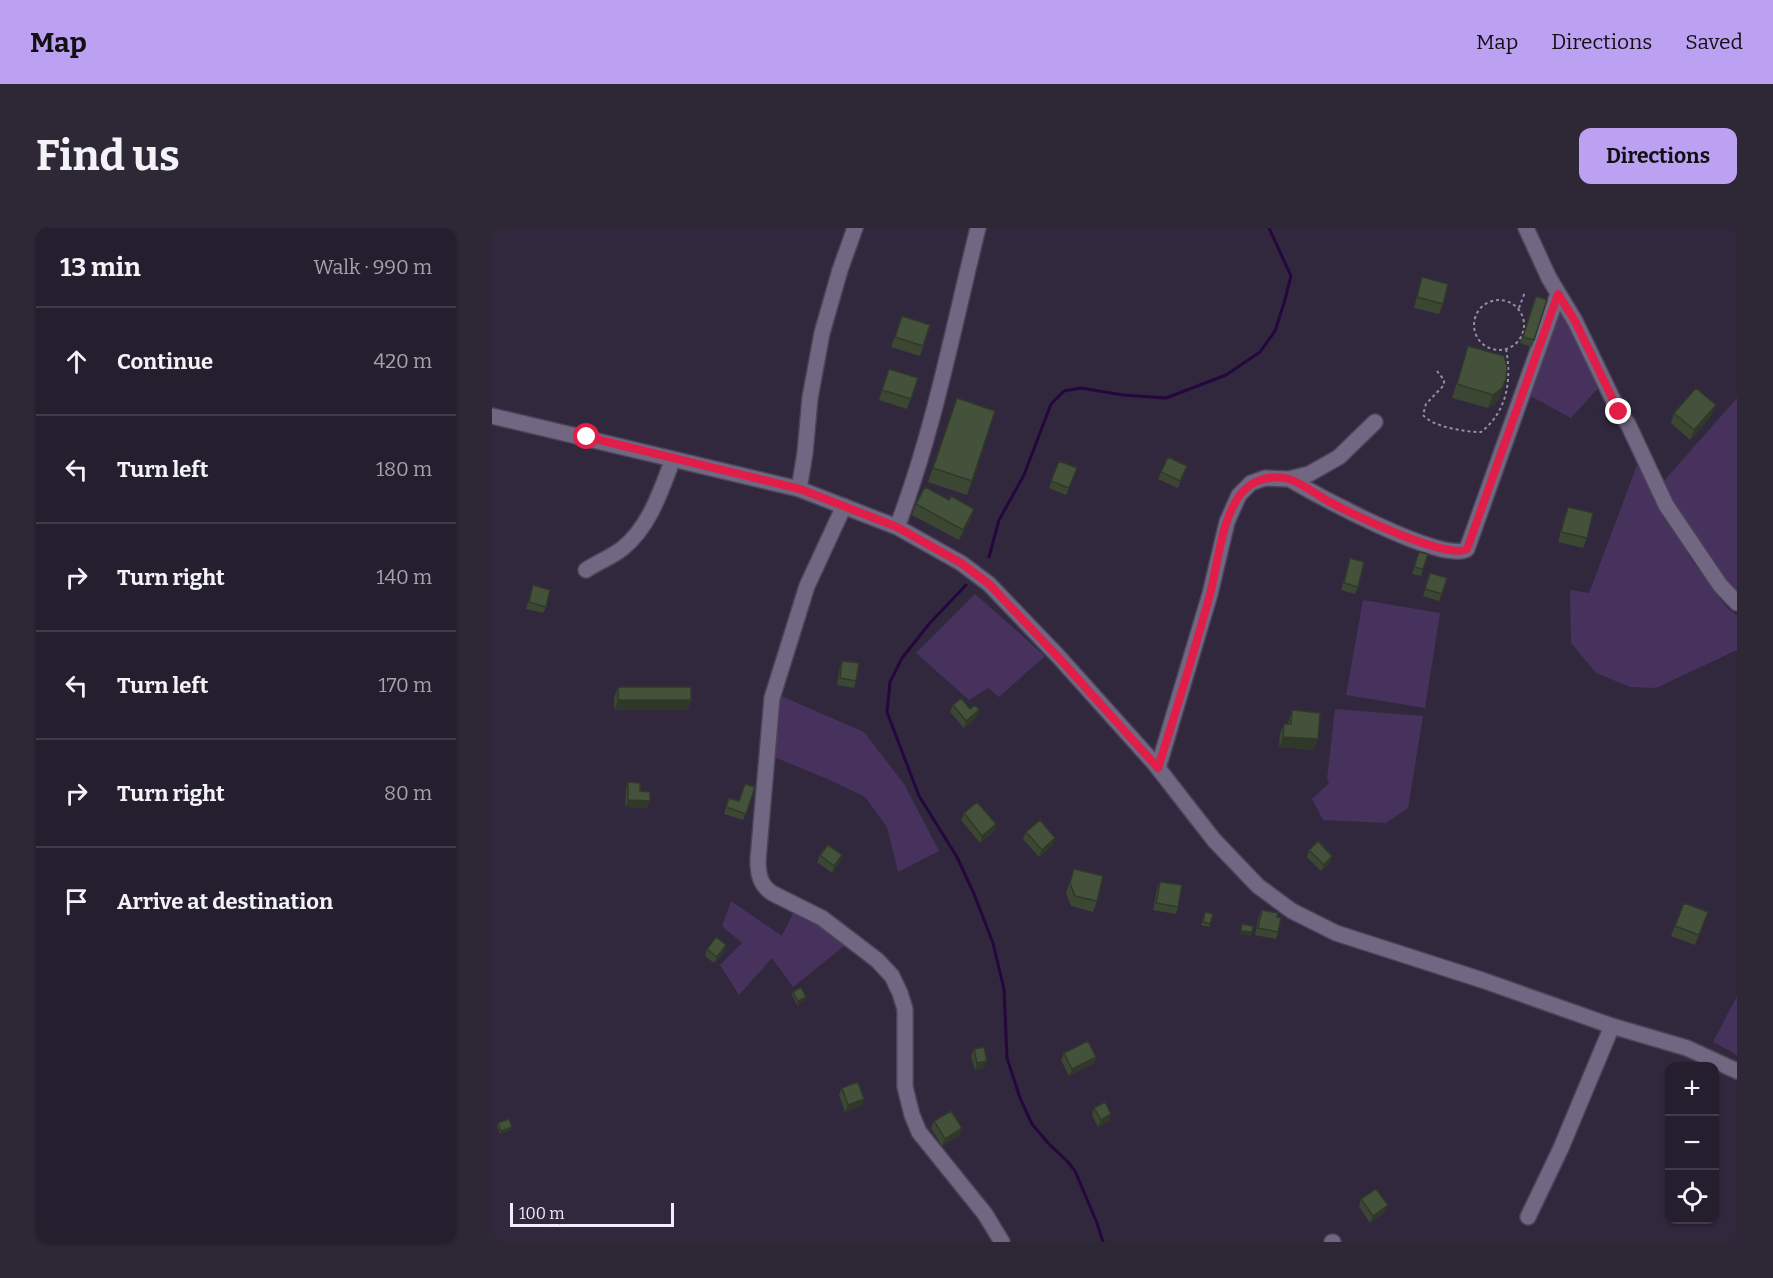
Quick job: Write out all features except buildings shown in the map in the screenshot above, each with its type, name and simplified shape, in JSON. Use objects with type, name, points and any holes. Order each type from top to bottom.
[{"type":"street","points":[[800,489],[810,398],[822,333],[855,228]]},
{"type":"street","points":[[897,527],[912,488],[978,228]]},
{"type":"street","points":[[1526,228],[1619,412],[1628,424],[1666,505],[1720,585],[1737,603]]},
{"type":"street","points":[[1289,479],[1331,503],[1404,537],[1452,552],[1463,552],[1467,549],[1558,294]]},
{"type":"street","points":[[492,416],[800,489],[897,527],[961,563],[989,584],[1158,768],[1214,840],[1258,886],[1292,911],[1336,933],[1482,980],[1612,1026],[1687,1048],[1737,1071]]},
{"type":"street","points":[[1158,768],[1210,594],[1227,522],[1239,495],[1251,483],[1265,478],[1289,479],[1309,474],[1339,457],[1375,422]]},
{"type":"street","points":[[586,570],[622,549],[640,531],[657,499],[673,459]]},
{"type":"street","points":[[844,506],[807,586],[772,698],[758,860],[760,879],[764,888],[822,918],[877,960],[892,976],[905,1009],[905,1086],[919,1132],[985,1214],[1002,1242]]},
{"type":"street","points":[[1528,1217],[1561,1148],[1612,1026]]},
{"type":"path","points":[[1519,308],[1525,292]]},
{"type":"path","points":[[1498,300],[1507,301],[1519,308],[1524,326],[1519,340],[1506,349],[1497,350],[1482,344],[1474,329],[1474,320],[1483,306],[1498,300]]},
{"type":"path","points":[[1437,371],[1444,380],[1444,385],[1426,404],[1423,415],[1428,421],[1461,430],[1481,432],[1490,426],[1507,392],[1510,366],[1506,349]]},
{"type":"shaded area","points":[[1562,310],[1600,386],[1571,418],[1527,394],[1557,312]]},
{"type":"shaded area","points":[[1737,398],[1737,594],[1678,508],[1663,482]]},
{"type":"shaded area","points":[[1637,465],[1692,561],[1727,608],[1737,615],[1737,650],[1656,688],[1630,687],[1596,673],[1571,643],[1570,590],[1589,593]]},
{"type":"shaded area","points":[[975,594],[1045,656],[999,697],[988,688],[969,700],[916,653]]},
{"type":"shaded area","points":[[1363,600],[1440,613],[1425,708],[1346,695]]},
{"type":"shaded area","points":[[779,695],[864,732],[904,784],[939,851],[898,872],[887,827],[865,797],[774,757]]},
{"type":"shaded area","points":[[1335,709],[1423,716],[1408,808],[1386,823],[1323,820],[1312,799],[1329,783],[1327,779]]},
{"type":"shaded area","points":[[731,901],[782,936],[793,913],[798,911],[848,943],[793,987],[772,958],[739,995],[720,965],[742,943],[722,926]]},
{"type":"shaded area","points":[[1737,996],[1737,1055],[1713,1042]]},
{"type":"waterway","points":[[989,557],[999,520],[1024,475],[1051,404],[1064,391],[1081,388],[1123,395],[1166,398],[1226,375],[1260,352],[1275,331],[1291,276],[1269,228]]},
{"type":"waterway","points":[[966,585],[929,624],[902,658],[890,682],[887,712],[919,796],[957,857],[993,943],[1004,989],[1007,1058],[1020,1098],[1032,1124],[1075,1171],[1103,1242]]},
{"type":"route","points":[[587,437],[800,489],[897,527],[961,563],[989,584],[1158,768],[1210,594],[1227,522],[1239,495],[1251,483],[1265,478],[1289,479],[1331,503],[1404,537],[1452,552],[1463,552],[1467,549],[1558,294],[1575,321],[1619,412]]}]
